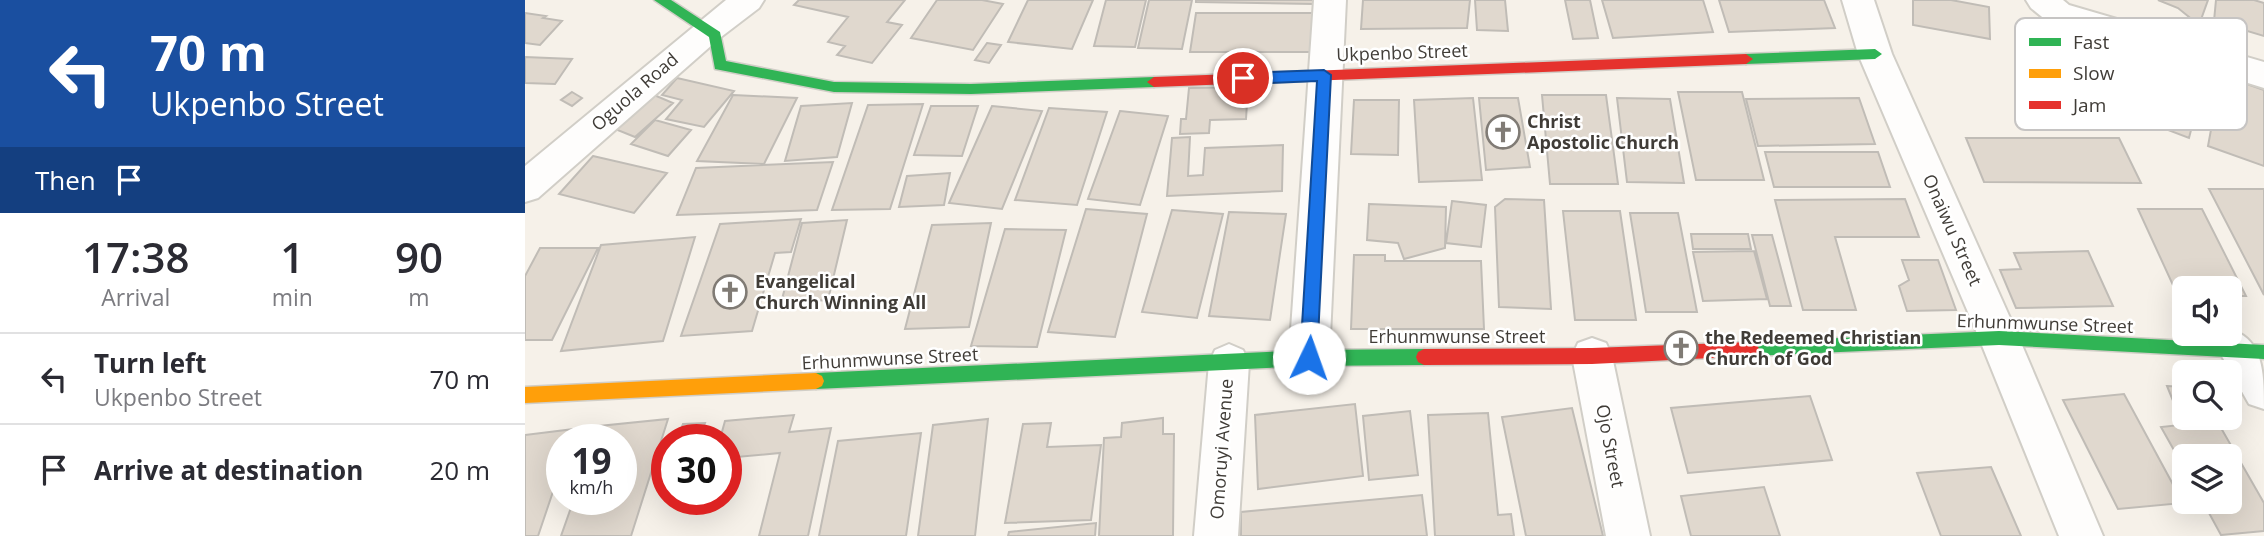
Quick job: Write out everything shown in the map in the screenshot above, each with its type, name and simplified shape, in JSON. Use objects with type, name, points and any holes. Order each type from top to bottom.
[{"type":"street","points":[[661,0],[709,29]]},
{"type":"street","name":"Oguola Road","points":[[525,187],[709,29],[748,0]]},
{"type":"street","points":[[1309,358],[1330,0]]},
{"type":"street","name":"Onaiwu Street","points":[[1858,0],[1875,54],[1999,338],[2081,536]]},
{"type":"street","points":[[2050,7],[2085,18]]},
{"type":"street","name":"Ukpenbo Street","points":[[709,29],[716,35],[720,65],[834,87],[971,89],[1875,54]]},
{"type":"street","points":[[2247,70],[2264,75]]},
{"type":"street","name":"Erhunmwunse Street","points":[[525,395],[1309,358],[1592,356],[1999,338],[2251,351]]},
{"type":"street","points":[[2251,351],[2264,390]]},
{"type":"street","name":"Ojo Street","points":[[1592,356],[1628,536]]},
{"type":"street","name":"Omoruyi Avenue","points":[[1216,536],[1229,363]]},
{"type":"building","points":[[799,0],[905,0],[887,22],[902,25],[872,63],[837,55],[845,46],[828,42],[848,17],[794,5]]},
{"type":"building","points":[[937,0],[982,0],[1003,4],[973,50],[911,38]]},
{"type":"building","points":[[1028,0],[1093,0],[1072,49],[1008,42]]},
{"type":"building","points":[[1106,0],[1146,0],[1135,47],[1094,46]]},
{"type":"building","points":[[1149,0],[1192,0],[1182,49],[1138,48]]},
{"type":"building","points":[[1313,0],[1313,4],[1196,2]]},
{"type":"building","points":[[1363,0],[1470,0],[1467,28],[1361,29]]},
{"type":"building","points":[[1475,0],[1505,0],[1508,31],[1477,30]]},
{"type":"building","points":[[1565,0],[1590,0],[1598,38],[1573,39]]},
{"type":"building","points":[[1602,0],[1703,0],[1713,32],[1613,38]]},
{"type":"building","points":[[1719,0],[1824,0],[1835,28],[1729,32]]},
{"type":"building","points":[[1913,0],[1951,0],[1989,7],[1990,39],[1913,25]]},
{"type":"building","points":[[2158,0],[2208,0],[2202,18],[2190,18],[2178,8]]},
{"type":"building","points":[[2216,0],[2254,0],[2264,3],[2264,36],[2247,31],[2247,18],[2214,18]]},
{"type":"building","points":[[525,13],[562,21],[540,45],[525,43]]},
{"type":"building","points":[[1196,13],[1316,13],[1313,52],[1190,52]]},
{"type":"building","points":[[987,43],[1001,45],[989,63],[975,60]]},
{"type":"building","points":[[525,57],[572,59],[555,84],[525,83]]},
{"type":"building","points":[[677,78],[734,91],[704,127],[666,119],[682,100],[662,95]]},
{"type":"building","points":[[2247,84],[2264,90],[2264,166],[2208,146],[2211,130],[2247,130]]},
{"type":"building","points":[[1248,87],[1246,119],[1210,120],[1209,133],[1180,134],[1181,119],[1186,119],[1189,88]]},
{"type":"building","points":[[572,92],[582,98],[572,106],[561,100]]},
{"type":"building","points":[[1678,92],[1742,92],[1764,180],[1696,180]]},
{"type":"building","points":[[654,95],[673,103],[635,137],[615,129]]},
{"type":"building","points":[[733,95],[797,98],[764,164],[697,161]]},
{"type":"building","points":[[1542,95],[1606,95],[1618,184],[1550,184]]},
{"type":"building","points":[[1473,98],[1482,180],[1419,182],[1414,100]]},
{"type":"building","name":"Christ Apostolic Church","points":[[1479,98],[1518,98],[1530,167],[1486,170]]},
{"type":"building","points":[[1617,98],[1670,99],[1684,183],[1627,182]]},
{"type":"building","points":[[1859,98],[1875,144],[1758,146],[1746,99]]},
{"type":"building","points":[[1354,100],[1399,100],[1398,155],[1351,154]]},
{"type":"building","points":[[852,103],[837,157],[785,161],[801,106]]},
{"type":"building","points":[[923,104],[890,209],[832,210],[868,105]]},
{"type":"building","points":[[931,106],[978,106],[962,156],[914,155]]},
{"type":"building","points":[[992,106],[1042,111],[1002,209],[949,203]]},
{"type":"building","points":[[1049,108],[1107,112],[1077,205],[1015,200]]},
{"type":"building","points":[[1120,111],[1168,116],[1140,205],[1088,199]]},
{"type":"building","points":[[655,120],[691,130],[668,156],[631,144]]},
{"type":"building","points":[[2168,130],[2191,130],[2189,138]]},
{"type":"building","points":[[1190,137],[1188,176],[1203,175],[1205,148],[1283,145],[1282,191],[1167,196],[1172,138]]},
{"type":"building","points":[[1966,138],[2119,138],[2141,183],[1984,182]]},
{"type":"building","points":[[1765,152],[1878,152],[1890,187],[1774,187]]},
{"type":"building","points":[[593,156],[667,173],[634,213],[559,194]]},
{"type":"building","points":[[833,162],[817,210],[677,215],[696,168]]},
{"type":"building","points":[[950,173],[944,205],[899,207],[907,176]]},
{"type":"building","points":[[2209,189],[2264,189],[2264,295]]},
{"type":"building","points":[[1505,199],[1544,200],[1551,309],[1499,307],[1495,207]]},
{"type":"building","points":[[1905,199],[1919,237],[1835,237],[1856,310],[1803,310],[1775,200]]},
{"type":"building","points":[[1452,201],[1486,205],[1481,247],[1446,243]]},
{"type":"building","points":[[1369,204],[1446,207],[1445,248],[1404,259],[1398,243],[1367,240]]},
{"type":"building","points":[[1086,209],[1147,214],[1115,337],[1048,332]]},
{"type":"building","points":[[2138,209],[2202,209],[2236,276],[2172,276],[2172,283]]},
{"type":"building","points":[[1172,210],[1223,214],[1197,318],[1142,312]]},
{"type":"building","points":[[1563,211],[1620,211],[1636,320],[1575,320]]},
{"type":"building","points":[[1229,212],[1286,214],[1270,320],[1209,316]]},
{"type":"building","points":[[1630,213],[1678,213],[1697,312],[1646,312]]},
{"type":"building","name":"Evangelical Church Winning All","points":[[801,219],[791,252],[775,253],[752,331],[681,336],[720,224]]},
{"type":"building","points":[[847,220],[828,300],[781,303],[802,223]]},
{"type":"building","points":[[991,223],[969,327],[905,329],[932,225]]},
{"type":"building","points":[[1005,229],[1066,230],[1037,347],[971,346]]},
{"type":"building","points":[[1691,234],[1748,234],[1751,249],[1693,249]]},
{"type":"building","points":[[1752,235],[1772,235],[1791,306],[1770,306]]},
{"type":"building","points":[[695,237],[663,341],[561,351],[601,245]]},
{"type":"building","points":[[540,248],[598,248],[552,340],[525,340],[525,276]]},
{"type":"building","points":[[1754,251],[1767,299],[1703,301],[1693,252]]},
{"type":"building","points":[[2088,251],[2113,306],[2016,308],[2000,270],[2021,269],[2014,253]]},
{"type":"building","points":[[1354,255],[1385,255],[1385,261],[1481,261],[1484,329],[1351,329]]},
{"type":"building","points":[[1902,260],[1938,260],[1956,310],[1907,311],[1899,286],[1909,280]]},
{"type":"building","points":[[2124,394],[2172,483],[2172,504],[2118,509],[2063,400]]},
{"type":"building","points":[[1810,396],[1832,460],[1688,473],[1671,408]]},
{"type":"building","points":[[1355,404],[1363,476],[1258,489],[1255,415]]},
{"type":"building","points":[[1572,408],[1603,536],[1526,536],[1502,417]]},
{"type":"building","points":[[1410,411],[1418,475],[1369,480],[1363,416]]},
{"type":"building","points":[[1488,413],[1498,515],[1511,514],[1514,536],[1435,536],[1428,415]]},
{"type":"building","points":[[794,415],[789,432],[831,428],[808,536],[759,536],[780,453],[742,457],[742,424],[724,424],[725,421]]},
{"type":"building","points":[[1163,418],[1163,434],[1174,434],[1173,536],[1099,536],[1104,438],[1121,437],[1122,423]]},
{"type":"building","points":[[668,419],[666,424],[651,424],[651,473],[631,536],[561,536],[568,515],[637,515],[637,424],[619,424]]},
{"type":"building","points":[[988,419],[975,536],[918,536],[933,425]]},
{"type":"building","points":[[1051,423],[1047,447],[1101,445],[1091,520],[1005,523],[1023,424]]},
{"type":"building","points":[[2172,426],[2172,430],[2222,430],[2230,444],[2172,444],[2172,447],[2161,427]]},
{"type":"building","points":[[546,432],[546,512],[538,536],[525,536],[525,435]]},
{"type":"building","points":[[921,433],[906,536],[819,536],[838,441]]},
{"type":"building","points":[[2242,465],[2264,503],[2264,531],[2221,535],[2210,514],[2242,514]]},
{"type":"building","points":[[1991,467],[2021,536],[1941,536],[1917,473]]},
{"type":"building","points":[[1764,487],[1780,536],[1691,536],[1681,496]]},
{"type":"building","points":[[1422,495],[1427,536],[1241,536],[1241,512]]},
{"type":"building","points":[[1096,523],[1095,536],[1008,536],[1009,532]]},
{"type":"traffic: fast","points":[[661,0],[715,35],[720,65],[834,87],[971,89],[1154,82]]},
{"type":"traffic: fast","points":[[1746,59],[1875,54]]},
{"type":"traffic: fast","points":[[1751,349],[1999,338],[2264,352]]},
{"type":"traffic: fast","points":[[816,381],[1309,358],[1424,357]]},
{"type":"traffic: slow","points":[[525,395],[816,381]]},
{"type":"traffic: jam","points":[[1154,82],[1746,59]]},
{"type":"traffic: jam","points":[[1424,357],[1592,356],[1751,349]]},
{"type":"place","name":"Christ Apostolic Church","points":[[1503,132]]},
{"type":"place","name":"Evangelical Church Winning All","points":[[730,292]]},
{"type":"place","name":"the Redeemed Christian Church of God","points":[[1681,348]]},
{"type":"route","points":[[1243,78],[1324,75],[1309,358]]}]
